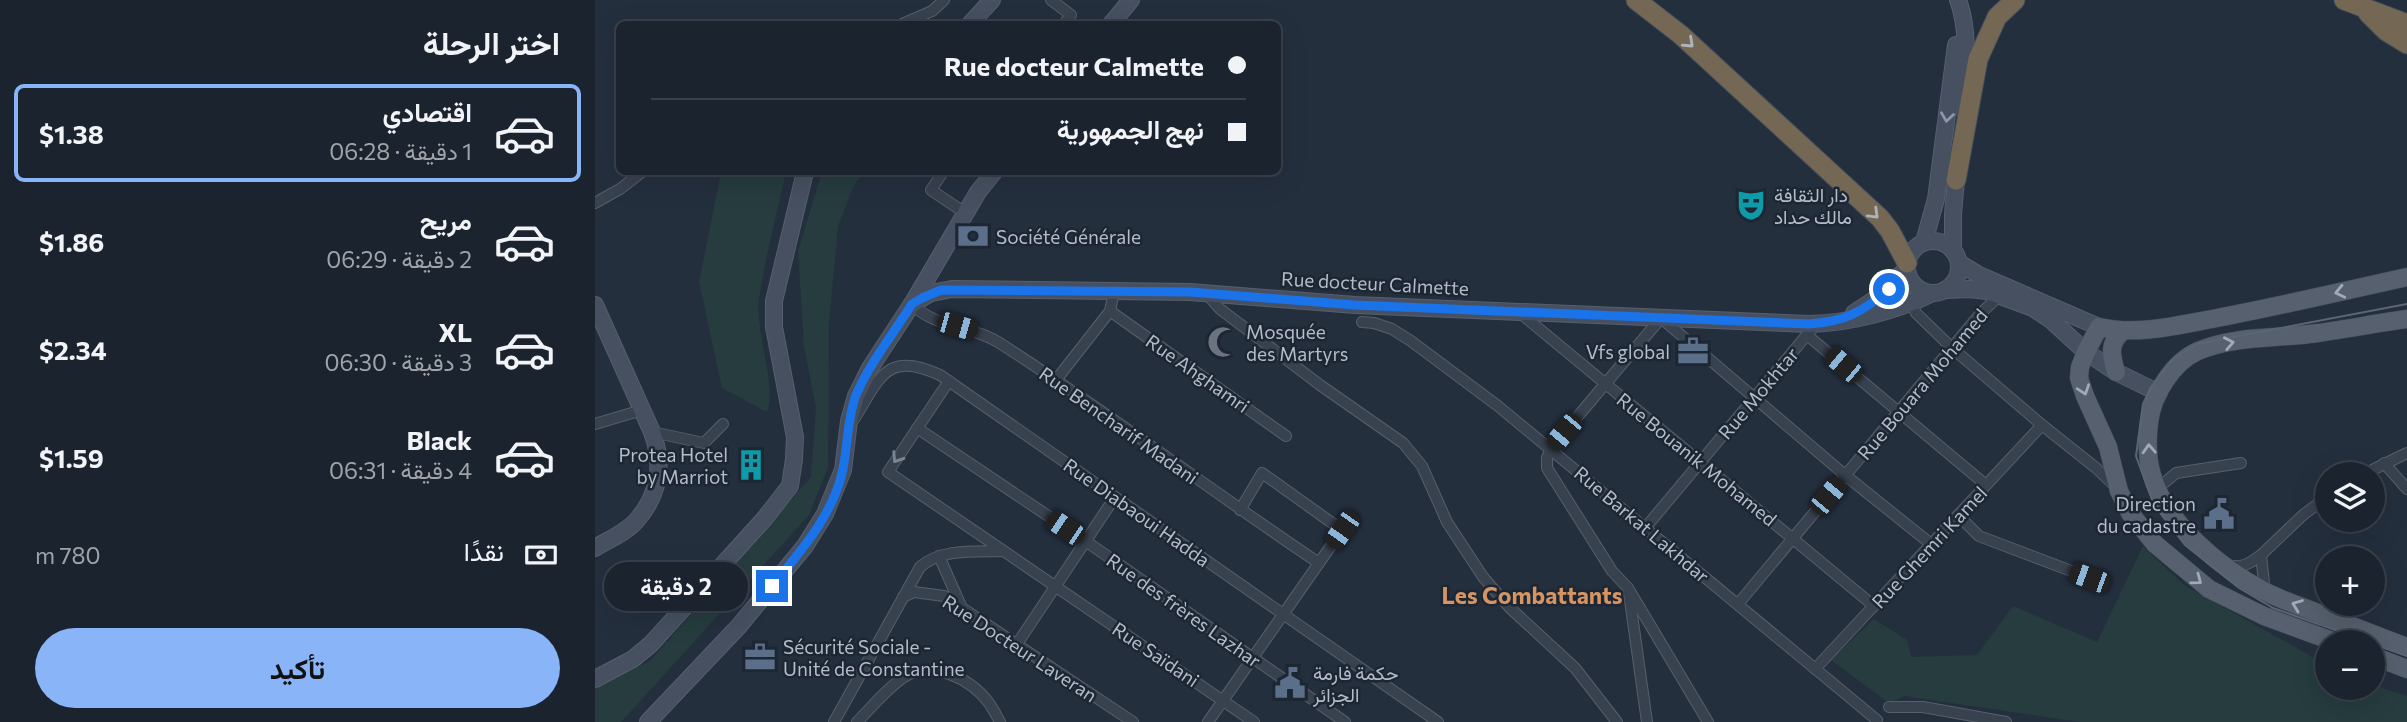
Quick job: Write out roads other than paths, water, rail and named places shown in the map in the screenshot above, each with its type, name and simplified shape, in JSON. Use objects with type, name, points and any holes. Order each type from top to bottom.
[{"type":"highway","points":[[1636,0],[1681,35],[1879,218],[1890,231],[1907,266]]},
{"type":"highway","points":[[1956,180],[1978,59],[1998,9],[2015,0]]},
{"type":"highway","points":[[2344,0],[2407,24]]},
{"type":"highway","points":[[2364,9],[2386,31],[2407,44]]},
{"type":"main road","points":[[973,21],[992,0]]},
{"type":"main road","points":[[1114,21],[1131,0]]},
{"type":"main road","points":[[1924,242],[1936,199],[1955,55],[1958,0]]},
{"type":"main road","points":[[1939,292],[1956,281],[1953,214],[1967,43],[1958,0]]},
{"type":"main road","points":[[595,679],[633,659],[651,644],[765,518],[790,486],[795,458],[795,437],[774,327],[774,301],[804,175]]},
{"type":"main road","points":[[648,722],[739,626],[805,546],[825,514],[843,471],[848,429],[856,396],[870,368],[912,304],[965,213],[992,175]]},
{"type":"main road","points":[[2159,393],[2116,372],[2086,352],[2033,308],[1978,289],[1939,292],[1918,288],[1913,283],[1907,266],[1912,251],[1924,242],[1935,240],[1944,243],[1956,257],[1979,275],[2099,327],[2123,331],[2170,326],[2267,308],[2407,277]]},
{"type":"main road","name":"Rue docteur Calmette","points":[[1840,321],[1880,296],[1907,266]]},
{"type":"main road","name":"Rue docteur Calmette","points":[[912,304],[931,293],[952,289],[1206,293],[1355,305],[1661,318],[1811,329],[1883,312],[1939,292]]},
{"type":"main road","points":[[595,305],[659,449],[660,473],[656,489],[636,522],[596,543]]},
{"type":"main road","points":[[2407,318],[2316,334],[2269,336],[2196,352],[2180,363],[2159,393],[2150,415],[2148,432],[2149,457],[2157,489],[2164,503],[2183,527],[2223,564],[2265,592],[2407,647]]},
{"type":"main road","points":[[2099,327],[2080,367],[2081,387],[2108,447],[2119,491],[2130,513],[2155,544],[2209,589],[2255,612],[2315,634]]},
{"type":"main road","points":[[2116,372],[2111,347],[2114,338],[2123,331]]},
{"type":"main road","points":[[2385,661],[2407,669]]},
{"type":"street","points":[[908,21],[932,10],[944,0]]},
{"type":"street","points":[[1051,0],[1071,15],[1066,21]]},
{"type":"street","points":[[595,203],[638,175]]},
{"type":"street","points":[[941,175],[931,190],[965,213]]},
{"type":"street","points":[[1056,380],[1109,311],[1114,291]]},
{"type":"street","points":[[1206,293],[1231,317],[1403,443],[1422,466],[1447,522],[1483,578],[1510,608],[1575,668],[1617,722]]},
{"type":"street","name":"Rue Bouara Mohamed","points":[[1738,604],[1980,314],[2000,295]]},
{"type":"street","points":[[1911,302],[1916,313],[1952,348],[2096,468],[2119,491]]},
{"type":"street","name":"Rue Bencharif Madani","points":[[912,304],[926,317],[982,333],[1056,380],[1319,563]]},
{"type":"street","name":"Rue Ahghamri","points":[[1109,311],[1286,436]]},
{"type":"street","name":"Rue Bouanik Mohamed","points":[[1520,312],[1874,606]]},
{"type":"street","points":[[1708,722],[1628,588],[1612,571],[1549,474],[1547,458],[1551,448],[1661,318],[1845,475],[1931,544]]},
{"type":"street","name":"Rue Barkat Lakhdar","points":[[1362,322],[1374,323],[1411,341],[1551,448],[1877,721]]},
{"type":"street","points":[[1811,329],[1898,412],[1986,485]]},
{"type":"street","name":"Rue Mokhtar","points":[[1646,527],[1811,329]]},
{"type":"street","name":"Rue Diabaoui Hadda","points":[[848,429],[885,373],[895,366],[920,366],[949,381],[1438,722]]},
{"type":"street","points":[[917,428],[949,381]]},
{"type":"street","points":[[595,425],[642,410]]},
{"type":"street","points":[[652,432],[704,443],[723,424]]},
{"type":"street","name":"Rue Ghemri Kamel","points":[[1815,669],[2042,425]]},
{"type":"street","name":"Rue des frères Lazhar","points":[[917,428],[1087,542],[1345,722]]},
{"type":"street","name":"Rue Saïdani","points":[[917,428],[888,472],[1254,722]]},
{"type":"street","points":[[2385,463],[2407,453]]},
{"type":"street","points":[[2157,489],[2176,474],[2241,463]]},
{"type":"street","points":[[2385,464],[2407,489]]},
{"type":"street","points":[[1208,722],[1342,530],[1262,473],[1240,510]]},
{"type":"street","points":[[1017,643],[1115,497]]},
{"type":"street","points":[[2223,564],[2234,567],[2247,565],[2315,506]]},
{"type":"street","points":[[1958,515],[1979,536],[2089,578]]},
{"type":"street","points":[[834,722],[920,568],[939,556],[1003,551]]},
{"type":"street","points":[[2261,555],[2265,592]]},
{"type":"street","points":[[939,556],[961,606]]},
{"type":"street","points":[[1628,588],[1647,722]]},
{"type":"street","name":"Rue Docteur Laveran","points":[[902,597],[914,592],[944,596],[1133,722]]},
{"type":"street","points":[[857,722],[894,684],[907,675],[922,670],[936,670],[967,682],[989,703],[1000,722]]},
{"type":"street","points":[[1889,707],[1923,707],[2006,722]]},
{"type":"tram line","points":[[2335,630],[2273,608],[2239,588],[2185,545],[2154,505],[2136,456],[2143,404],[2151,387],[2172,360],[2197,344],[2407,304]]},
{"type":"tram line","points":[[2385,648],[2407,656]]},
{"type":"place","name":"دار الثقافة مالك حداد","points":[[1751,205]]},
{"type":"place","name":"Société Générale","points":[[973,236]]},
{"type":"place","name":"Mosquée des Martyrs","points":[[1223,342]]},
{"type":"place","name":"Vfs global","points":[[1693,351]]},
{"type":"place","name":"Protea Hotel by Marriot","points":[[751,465]]},
{"type":"place","name":"Direction du cadastre","points":[[2219,514]]},
{"type":"place","name":"Sécurité Sociale - Unité de Constantine","points":[[760,657]]},
{"type":"place","name":"حكمة فارمة الجزائر","points":[[1290,683]]},
{"type":"district","name":"Les Combattants","points":[[1532,595]]}]
